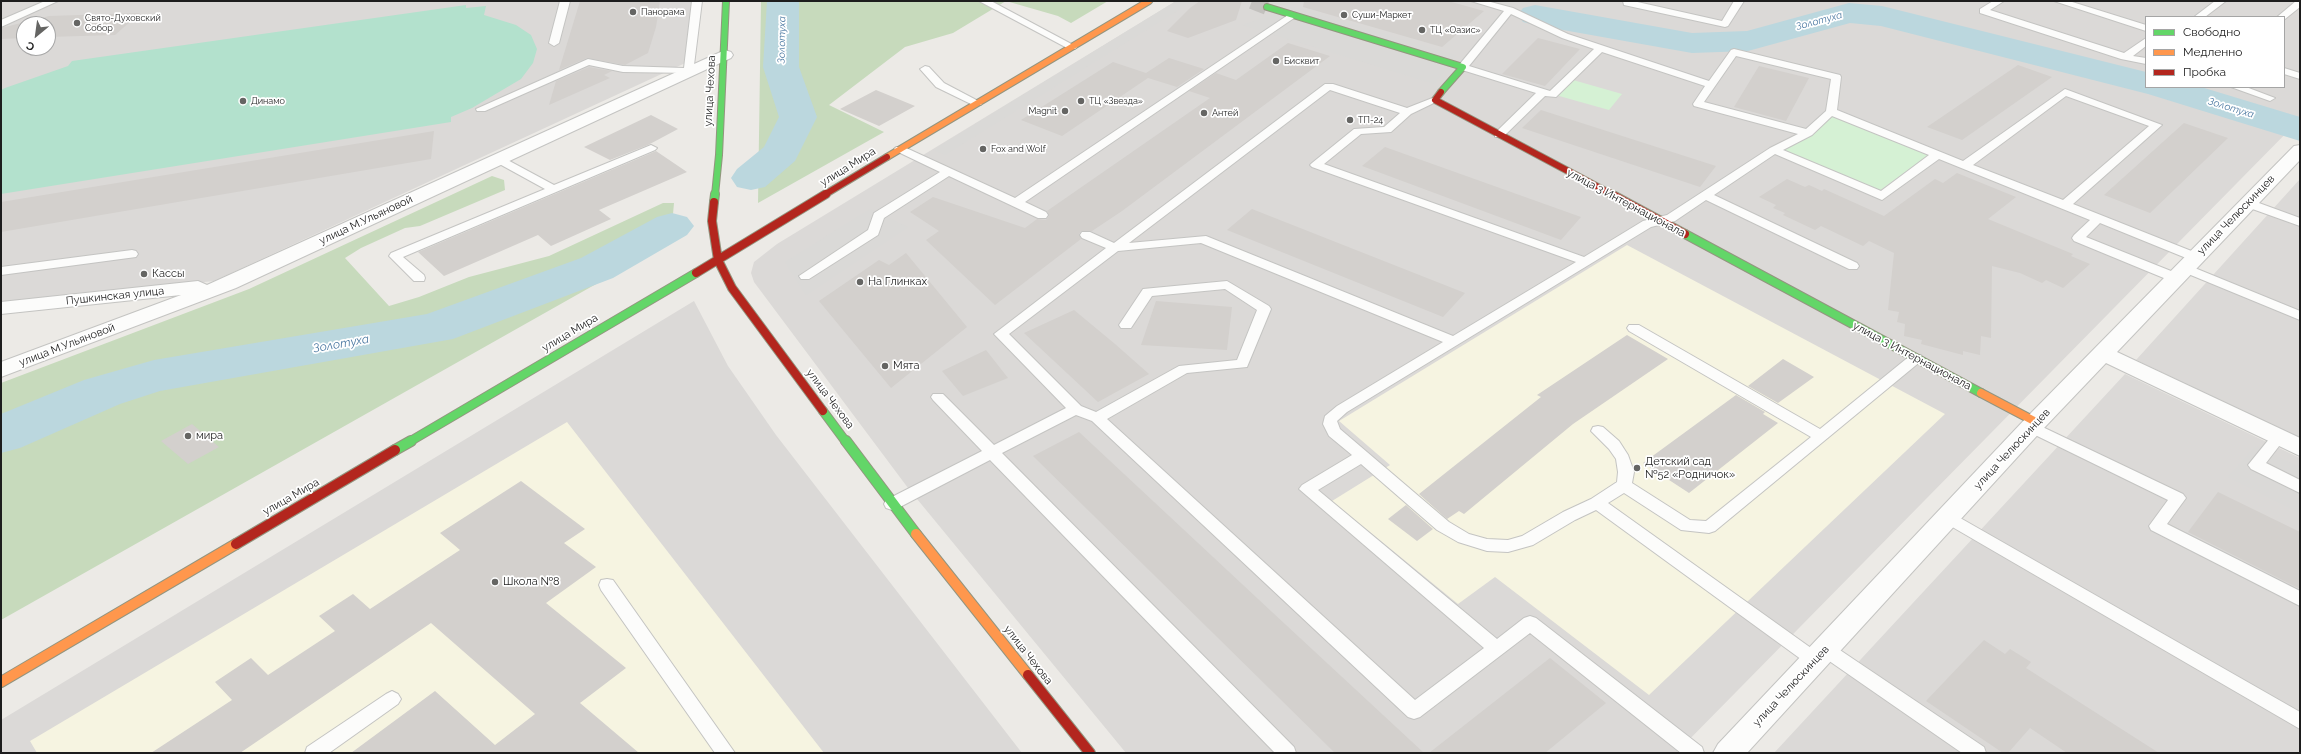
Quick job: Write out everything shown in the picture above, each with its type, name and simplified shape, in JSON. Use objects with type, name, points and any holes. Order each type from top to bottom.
[{"type":"street","name":"улица Чехова","points":[[726,1],[725,55],[719,155],[712,221],[717,260],[732,288],[892,504],[1090,753]]},
{"type":"street","name":"улица Мира","points":[[1,682],[717,260],[1149,1]]},
{"type":"street","points":[[1267,7],[1291,16],[1463,67],[1435,100]]},
{"type":"street","name":"улица М.Ульяновой","points":[[1,370],[229,284],[498,158],[725,55]]},
{"type":"street","name":"улица 3 Интернационала","points":[[1435,100],[1916,358],[2034,425]]},
{"type":"street","name":"улица Челюскинцев","points":[[1728,753],[2034,425],[2300,150]]},
{"type":"street","name":"Пушкинская улица","points":[[1,308],[229,284]]},
{"type":"street","points":[[2104,354],[2300,448]]},
{"type":"lane","points":[[1,24],[53,1]]},
{"type":"lane","points":[[554,43],[565,1]]},
{"type":"lane","points":[[481,108],[588,62],[623,69],[689,71],[697,1]]},
{"type":"lane","points":[[984,1],[1072,47]]},
{"type":"lane","points":[[1476,1],[1510,10],[1566,36],[1711,85]]},
{"type":"lane","points":[[1505,1],[1510,10]]},
{"type":"lane","points":[[1628,1],[1627,3],[1725,24],[1739,1]]},
{"type":"lane","points":[[1999,1],[1984,11],[2126,57],[2145,61]]},
{"type":"lane","points":[[2059,1],[2145,28]]},
{"type":"lane","points":[[2200,16],[2221,1]]},
{"type":"lane","points":[[2283,16],[2300,2]]},
{"type":"lane","points":[[1510,10],[1463,67],[1552,95],[1600,48]]},
{"type":"lane","points":[[1016,203],[1291,16]]},
{"type":"lane","points":[[2126,57],[2145,42]]},
{"type":"lane","points":[[1598,431],[1614,445],[1623,459],[1626,472],[1624,485],[1597,503],[1569,516],[1527,541],[1508,546],[1487,545],[1464,538],[1443,526],[1334,432],[1330,424],[1330,419],[1342,409],[1647,224],[1671,218],[1774,150],[1808,133],[1831,112],[1836,77],[1734,52],[1698,104],[1808,133]]},
{"type":"lane","points":[[925,69],[940,85],[977,103]]},
{"type":"lane","points":[[2285,71],[2300,76]]},
{"type":"lane","points":[[1407,112],[1329,86],[1001,334],[1076,409],[1097,418],[1414,711],[1530,623],[1695,753]]},
{"type":"lane","points":[[2239,88],[2270,98]]},
{"type":"lane","points":[[1499,135],[1544,92]]},
{"type":"lane","points":[[1965,165],[2065,92],[2157,124],[2065,205]]},
{"type":"lane","points":[[1435,100],[1407,112],[1387,130],[1358,131],[1316,165],[1585,261]]},
{"type":"lane","points":[[1831,112],[2099,218],[2185,268]]},
{"type":"lane","points":[[419,278],[395,256],[650,148]]},
{"type":"lane","points":[[900,149],[1042,215]]},
{"type":"lane","points":[[1774,150],[1882,196],[1938,154]]},
{"type":"lane","points":[[498,158],[554,189]]},
{"type":"lane","points":[[805,276],[874,232],[878,216],[947,172]]},
{"type":"lane","points":[[1706,195],[1853,266]]},
{"type":"lane","points":[[2248,203],[2300,222]]},
{"type":"lane","points":[[2099,218],[2078,238],[2185,268],[2300,316]]},
{"type":"lane","points":[[1086,235],[1116,248],[1202,239],[1454,341]]},
{"type":"lane","points":[[1,271],[132,254]]},
{"type":"lane","points":[[1097,418],[1184,369],[1242,364],[1264,309],[1227,285],[1148,292],[1126,325]]},
{"type":"lane","points":[[1634,328],[1822,436]]},
{"type":"lane","points":[[1624,485],[1687,526],[1709,526],[1717,522],[1916,358]]},
{"type":"lane","points":[[938,397],[1287,753]]},
{"type":"lane","points":[[892,504],[1076,409]]},
{"type":"lane","points":[[2034,425],[2178,498],[2157,526],[2300,599]]},
{"type":"lane","points":[[2279,438],[2256,465],[2300,487]]},
{"type":"lane","points":[[1362,456],[1307,489],[1496,648]]},
{"type":"lane","points":[[1597,503],[1820,655],[1977,753]]},
{"type":"lane","points":[[1948,517],[2300,721]]},
{"type":"lane","points":[[607,585],[726,753]]},
{"type":"lane","points":[[314,753],[392,699]]},
{"type":"shaded area","points":[[1,1],[701,1],[694,59],[214,281],[1,304]]},
{"type":"shaded area","points":[[672,1],[701,1],[700,9],[670,11]]},
{"type":"shaded area","points":[[1176,1],[2300,1],[2300,119],[1676,753],[1126,753],[908,488],[754,282],[751,273],[754,262],[777,244]]},
{"type":"shaded area","points":[[1176,1],[1193,1],[945,155],[933,150]]},
{"type":"shaded area","points":[[1465,1],[1531,1],[1516,15]]},
{"type":"shaded area","points":[[1294,7],[1456,55],[1434,84],[1242,25]]},
{"type":"shaded area","points":[[2300,179],[2300,438],[2136,360]]},
{"type":"shaded area","points":[[870,209],[908,227],[806,295],[785,262]]},
{"type":"shaded area","name":"Детский сад №52 «Родничок»","points":[[1627,245],[1945,414],[1649,695],[1495,577],[1458,604],[1332,501],[1390,465],[1339,421]]},
{"type":"shaded area","points":[[694,301],[728,366],[776,435],[1022,753],[1,753],[1,720]]},
{"type":"shaded area","points":[[2125,374],[2300,458],[2300,753],[1774,753]]},
{"type":"shaded area","name":"Школа №8","points":[[567,422],[824,753],[37,753],[30,741]]},
{"type":"shaded area","points":[[2256,446],[2300,467],[2300,513],[2228,477]]},
{"type":"green space","points":[[761,1],[1006,1],[953,33],[905,47],[829,105],[884,132],[758,203]]},
{"type":"green space","points":[[1006,1],[1108,1],[1071,23],[1058,16]]},
{"type":"green space","name":"Динамо","points":[[466,5],[466,8],[486,6],[484,15],[516,25],[531,35],[537,49],[533,63],[521,79],[472,108],[451,117],[451,122],[1,194],[1,90],[5,88],[68,66],[72,61]]},
{"type":"green space","points":[[1566,78],[1622,94],[1609,110],[1552,94]]},
{"type":"green space","points":[[1834,116],[1929,155],[1879,191],[1782,150]]},
{"type":"green space","points":[[492,176],[504,180],[505,190],[420,226],[405,228],[361,248],[345,258],[389,306],[419,297],[469,277],[549,256],[663,203],[674,203],[671,236],[628,266],[1,620],[1,383],[249,289]]},
{"type":"building","points":[[580,1],[660,1],[656,27],[648,53],[625,65],[587,58],[559,70]]},
{"type":"building","points":[[1200,1],[1242,1],[1236,20],[1188,38],[1167,31],[1190,8]]},
{"type":"building","name":"ТЦ «Оазис»","points":[[1304,1],[1448,1],[1484,11],[1442,47],[1303,7]]},
{"type":"building","name":"Свято-Духовский Собор","points":[[140,13],[115,35],[56,37],[56,16],[49,16]]},
{"type":"building","name":"Свято-Духовский Собор","points":[[16,24],[16,38],[1,39],[1,28]]},
{"type":"building","points":[[1538,38],[1580,49],[1545,86],[1502,74]]},
{"type":"building","points":[[1288,43],[1330,56],[1122,211],[1092,231],[1081,231],[1079,234],[1081,239],[995,305],[926,240],[939,231],[910,212],[933,197],[1025,228],[1037,219],[1046,220],[1049,216],[1047,211],[1210,98],[1189,91],[1216,73],[1236,80]]},
{"type":"building","name":"ТЦ «Звезда»","points":[[1169,58],[1204,69],[1177,87],[1148,78],[1062,136],[1021,120],[1113,62],[1146,73]]},
{"type":"building","points":[[2018,65],[2052,77],[1962,140],[1927,127]]},
{"type":"building","points":[[1759,66],[1809,78],[1786,121],[1734,107]]},
{"type":"building","points":[[589,67],[612,71],[604,75],[610,78],[549,105],[556,81]]},
{"type":"building","points":[[876,90],[915,106],[879,126],[840,109]]},
{"type":"building","points":[[1541,110],[1716,166],[1700,187],[1522,128]]},
{"type":"building","points":[[651,115],[678,129],[648,145],[610,160],[584,147]]},
{"type":"building","points":[[2184,123],[2228,138],[2150,213],[2104,195]]},
{"type":"building","points":[[434,131],[431,159],[1,232],[1,202]]},
{"type":"building","points":[[1385,147],[1581,217],[1561,240],[1362,166]]},
{"type":"building","points":[[656,151],[687,172],[599,210],[611,219],[551,246],[538,235],[444,276],[418,252]]},
{"type":"building","points":[[1957,173],[2016,197],[1988,219],[2073,254],[2071,256],[2090,264],[2063,288],[2046,280],[2042,283],[2020,273],[1992,266],[1991,338],[1981,336],[1980,355],[1963,351],[1963,355],[1921,344],[1922,340],[1904,336],[1905,324],[1897,322],[1899,312],[1888,310],[1894,253],[1869,241],[1863,246],[1821,226],[1815,230],[1783,215],[1785,213],[1773,208],[1776,205],[1759,197],[1787,179],[1805,187],[1809,185],[1822,191],[1824,189],[1884,216],[1935,179],[1943,183]]},
{"type":"building","points":[[1252,209],[1465,293],[1443,317],[1227,230]]},
{"type":"building","points":[[906,253],[967,327],[891,388],[819,301],[879,260],[889,265]]},
{"type":"building","points":[[1156,301],[1232,307],[1227,350],[1141,345]]},
{"type":"building","points":[[1074,310],[1149,374],[1098,402],[1024,333]]},
{"type":"building","points":[[1627,335],[1668,359],[1573,424],[1464,514],[1459,511],[1447,519],[1419,494],[1541,397],[1537,395]]},
{"type":"building","points":[[986,350],[1008,378],[963,396],[942,371]]},
{"type":"building","points":[[1783,359],[1814,377],[1778,403],[1748,386]]},
{"type":"building","points":[[1736,395],[1765,412],[1763,414],[1778,423],[1689,493],[1643,463]]},
{"type":"building","name":"мира","points":[[192,424],[219,447],[188,464],[161,441]]},
{"type":"building","points":[[1079,432],[1424,753],[1335,753],[1033,456]]},
{"type":"building","points":[[521,481],[585,529],[564,543],[596,567],[546,603],[626,668],[580,703],[639,753],[351,753],[435,691],[495,745],[535,714],[431,623],[240,753],[151,753],[232,700],[215,682],[251,658],[268,675],[335,631],[319,616],[353,594],[370,609],[460,550],[440,533]]},
{"type":"building","points":[[2218,492],[2300,532],[2300,589],[2188,532]]},
{"type":"building","points":[[1406,505],[1433,529],[1417,541],[1388,519]]},
{"type":"building","points":[[1984,640],[2005,654],[2010,649],[2031,662],[2026,668],[2159,753],[2067,753],[2030,728],[2008,753],[2003,753],[1926,701]]},
{"type":"building","points":[[1550,658],[1606,703],[1545,753],[1429,753]]},
{"type":"waterway","name":"Золотуха","points":[[751,178],[781,153],[798,117],[781,67],[783,1]]},
{"type":"waterway","name":"Золотуха","points":[[1535,15],[1583,25],[1692,43],[1748,41],[1849,13],[1882,16],[2145,83]]},
{"type":"waterway","name":"Золотуха","points":[[2165,88],[2300,129]]},
{"type":"waterway","name":"Золотуха","points":[[1,435],[102,392],[154,376],[436,328],[597,268],[672,226]]},
{"type":"tunnel","points":[[1252,1],[1267,7]]},
{"type":"traffic: fast","points":[[714,202],[719,155],[726,1]]},
{"type":"traffic: fast","points":[[1267,7],[1463,67],[1441,92]]},
{"type":"traffic: fast","points":[[1685,234],[1981,393]]},
{"type":"traffic: fast","points":[[395,450],[696,273]]},
{"type":"traffic: fast","points":[[823,411],[916,534]]},
{"type":"traffic: slow","points":[[887,157],[1149,1]]},
{"type":"traffic: slow","points":[[1981,393],[2036,422]]},
{"type":"traffic: slow","points":[[916,534],[1028,675]]},
{"type":"traffic: slow","points":[[1,682],[236,544]]},
{"type":"traffic: jam","points":[[1441,92],[1435,100],[1685,234]]},
{"type":"traffic: jam","points":[[696,273],[887,157]]},
{"type":"traffic: jam","points":[[714,202],[712,221],[718,260],[732,288],[823,411]]},
{"type":"traffic: jam","points":[[236,544],[395,450]]},
{"type":"traffic: jam","points":[[1028,675],[1090,753]]},
{"type":"place","name":"Панорама","points":[[633,12]]},
{"type":"place","name":"Суши-Маркет","points":[[1344,15]]},
{"type":"place","name":"Свято-Духовский Собор","points":[[77,23]]},
{"type":"place","name":"ТЦ «Оазис»","points":[[1422,30]]},
{"type":"place","name":"Бисквит","points":[[1276,61]]},
{"type":"place","name":"Динамо","points":[[243,101]]},
{"type":"place","name":"ТЦ «Звезда»","points":[[1081,101]]},
{"type":"place","name":"Magnit","points":[[1065,111]]},
{"type":"place","name":"Антей","points":[[1204,113]]},
{"type":"place","name":"ТП-24","points":[[1350,120]]},
{"type":"place","name":"Fox and Wolf","points":[[983,149]]},
{"type":"place","name":"Кассы","points":[[144,274]]},
{"type":"place","name":"На Глинках","points":[[860,282]]},
{"type":"place","name":"Мята","points":[[885,366]]},
{"type":"place","name":"мира","points":[[188,436]]},
{"type":"place","name":"Детский сад №52 «Родничок»","points":[[1637,468]]},
{"type":"place","name":"Школа №8","points":[[495,582]]}]
